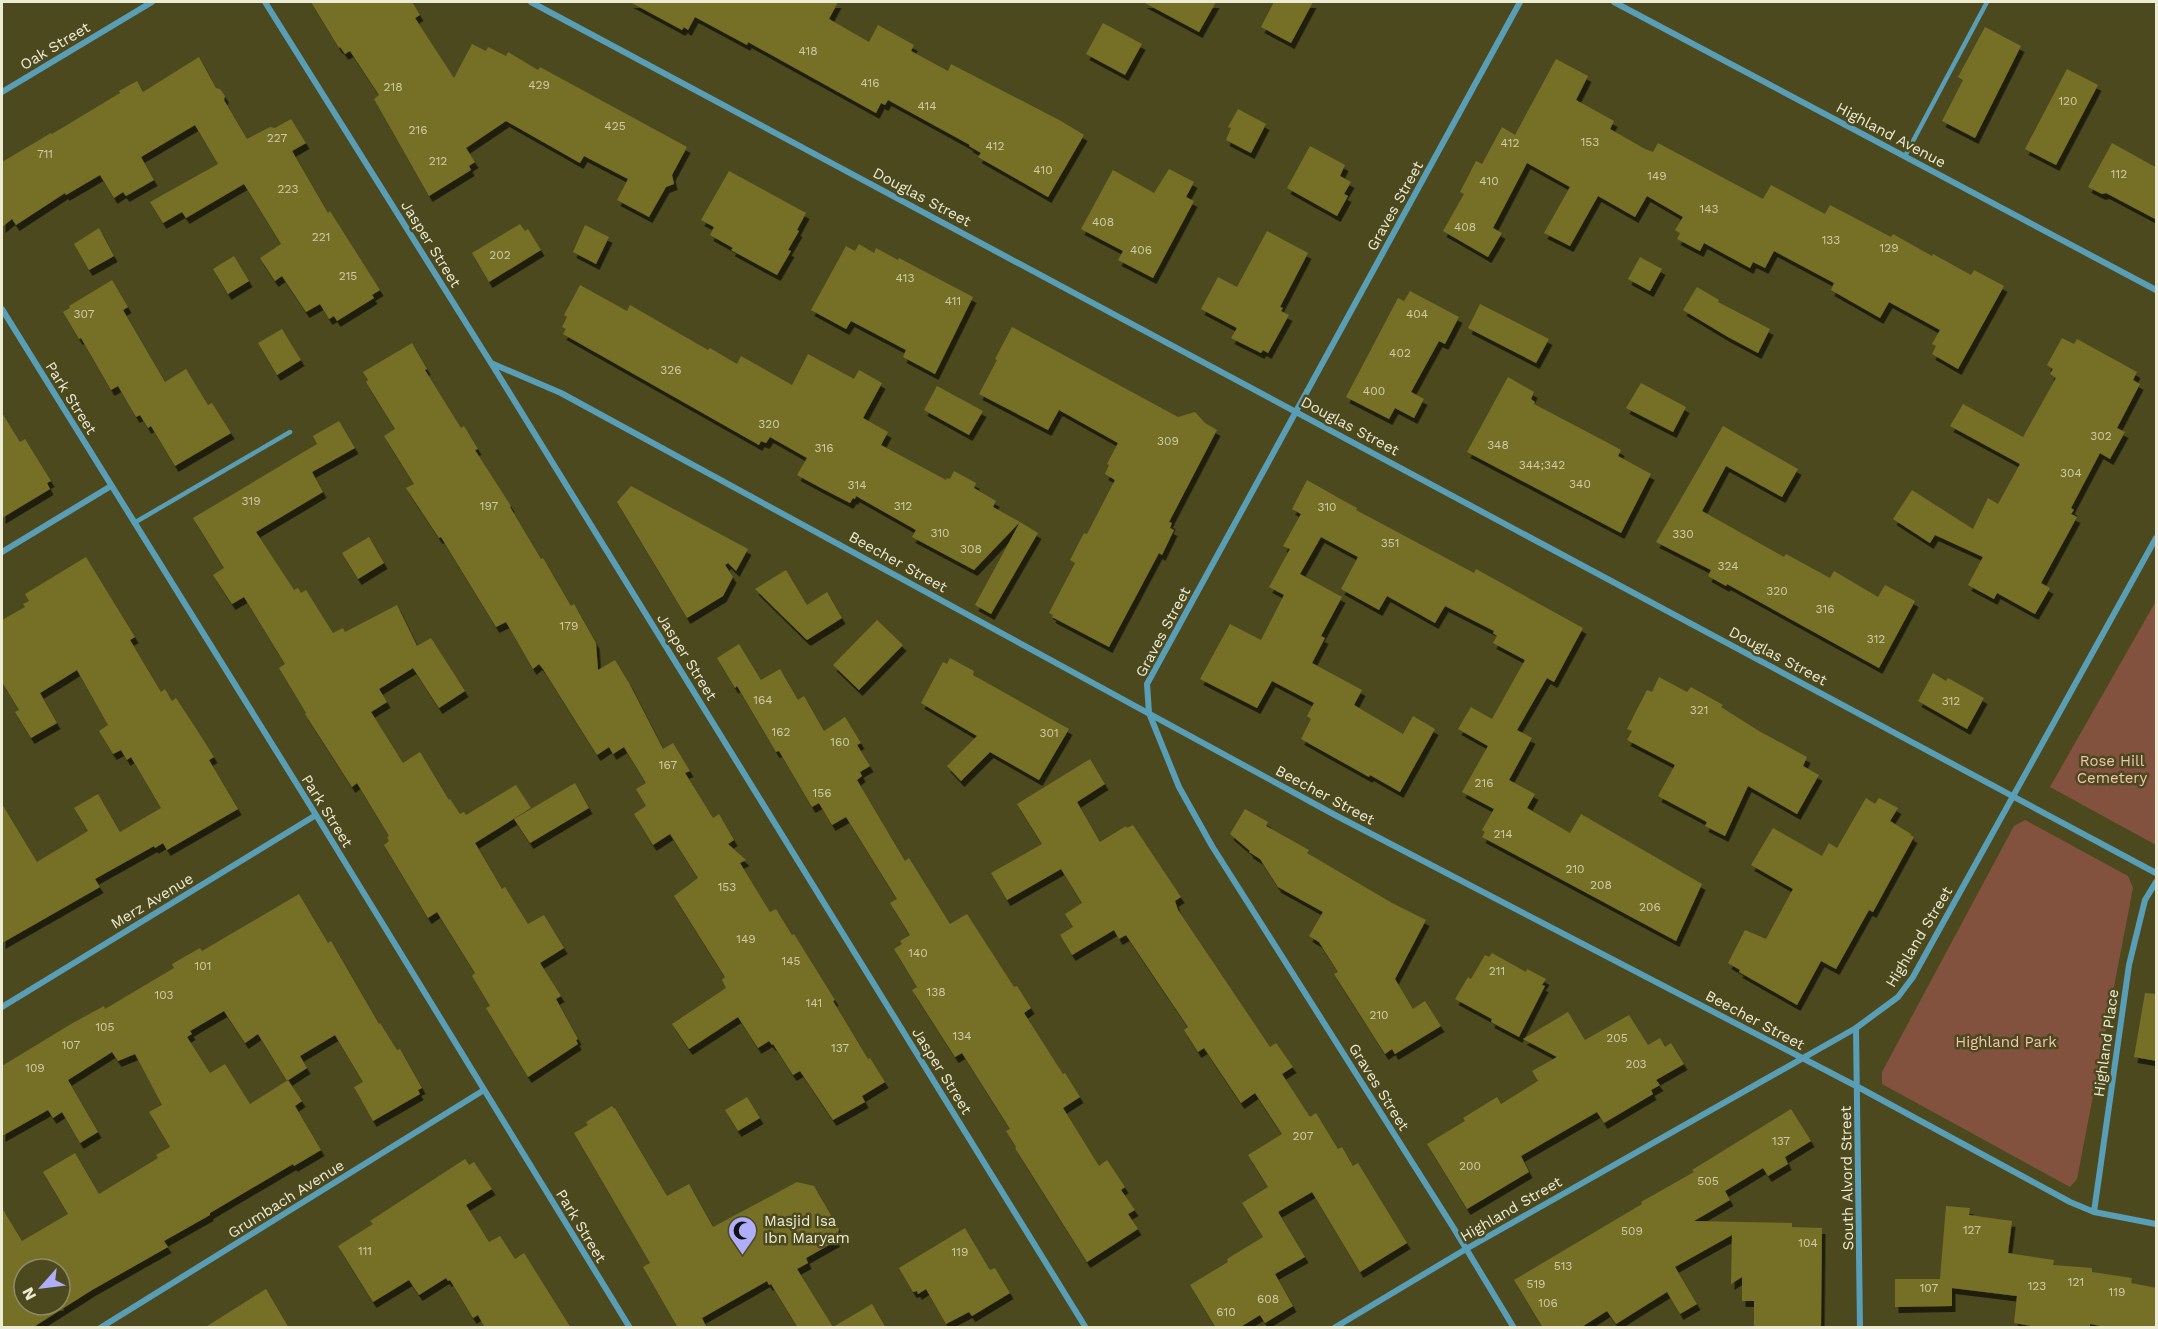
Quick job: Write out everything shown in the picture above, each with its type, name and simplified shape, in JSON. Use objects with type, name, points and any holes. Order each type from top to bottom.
[{"type":"street","name":"Oak Street","points":[[2,92],[152,2]]},
{"type":"street","name":"Jasper Street","points":[[265,2],[491,363],[1086,1328]]},
{"type":"street","name":"Douglas Street","points":[[531,2],[2157,873]]},
{"type":"street","name":"Graves Street","points":[[1514,1328],[1212,846],[1179,787],[1149,713],[1147,684],[1520,2]]},
{"type":"street","name":"Highland Avenue","points":[[1614,2],[2157,290]]},
{"type":"street","name":"Park Street","points":[[2,309],[316,815],[630,1328]]},
{"type":"street","name":"Beecher Street","points":[[491,363],[576,401],[1335,815],[1858,1088],[2070,1202],[2094,1212],[2157,1224]]},
{"type":"street","points":[[2,552],[111,486]]},
{"type":"street","name":"Highland Street","points":[[1334,1328],[1466,1249],[1856,1028],[1898,997],[1913,977],[2157,538]]},
{"type":"street","name":"Merz Avenue","points":[[2,1007],[316,815]]},
{"type":"street","name":"Highland Place","points":[[2094,1212],[2129,965],[2145,900],[2157,882]]},
{"type":"street","name":"South Alvord Street","points":[[1856,1028],[1860,1328]]},
{"type":"street","name":"Grumbach Avenue","points":[[100,1328],[484,1090]]},
{"type":"lane","points":[[1905,156],[1987,2]]},
{"type":"lane","points":[[134,523],[290,432]]},
{"type":"green space","name":"Rose Hill Cemetery","points":[[2156,601],[2156,845],[2050,787]]},
{"type":"green space","name":"Highland Park","points":[[2025,820],[2128,876],[2133,888],[2077,1179],[2070,1187],[1882,1084],[1882,1072],[2014,826]]},
{"type":"building","points":[[311,2],[412,2],[420,15],[415,18],[454,78],[472,44],[486,51],[488,47],[506,56],[508,52],[538,70],[540,67],[687,147],[672,175],[674,184],[666,187],[649,217],[617,200],[628,179],[584,156],[580,163],[506,121],[466,148],[475,162],[469,166],[471,170],[429,196],[374,99],[379,95],[350,51],[345,54],[339,48]]},
{"type":"building","points":[[630,2],[838,2],[829,19],[869,42],[878,25],[914,45],[911,51],[948,71],[951,64],[1084,135],[1048,197],[978,157],[981,153],[970,145],[888,100],[885,105],[881,103],[876,113],[748,42],[747,45],[695,17],[688,30],[684,27],[682,30]]},
{"type":"building","points":[[1143,2],[1216,2],[1199,32]]},
{"type":"building","points":[[1274,2],[1313,2],[1291,43],[1261,27]]},
{"type":"building","points":[[1103,23],[1142,44],[1125,75],[1086,54]]},
{"type":"building","points":[[1985,27],[2021,46],[1975,138],[1942,121],[1963,80],[1958,77]]},
{"type":"building","points":[[199,57],[216,88],[220,89],[225,96],[224,100],[247,139],[291,119],[306,143],[292,151],[328,213],[330,211],[380,290],[372,295],[374,298],[337,321],[334,316],[329,319],[320,304],[306,312],[282,276],[275,281],[260,258],[281,244],[244,184],[186,218],[182,212],[163,223],[150,202],[218,164],[195,125],[141,157],[154,180],[126,196],[123,192],[114,198],[100,175],[66,195],[65,193],[16,225],[12,219],[2,227],[2,162],[137,81],[143,92]]},
{"type":"building","points":[[1556,59],[1588,76],[1576,100],[1614,121],[1610,129],[1645,149],[1653,152],[1658,143],[1763,199],[1771,185],[1825,214],[1830,205],[1891,237],[1893,234],[1971,275],[1974,270],[2004,286],[1958,369],[1932,354],[1936,346],[1932,344],[1940,330],[1889,302],[1880,318],[1831,290],[1834,283],[1774,251],[1765,268],[1753,262],[1750,268],[1704,243],[1700,251],[1677,239],[1680,233],[1675,230],[1683,217],[1647,196],[1635,217],[1598,196],[1570,246],[1544,233],[1570,187],[1527,163],[1493,228],[1502,233],[1488,257],[1443,231],[1464,194],[1460,192],[1476,161],[1482,164],[1502,127],[1515,135]]},
{"type":"building","points":[[2067,69],[2098,85],[2056,165],[2025,149]]},
{"type":"building","points":[[1238,109],[1266,124],[1251,153],[1226,140],[1231,128],[1228,127]]},
{"type":"building","points":[[2112,143],[2157,168],[2157,220],[2106,193],[2102,194],[2088,187]]},
{"type":"building","points":[[1310,146],[1345,165],[1340,176],[1351,182],[1344,194],[1348,196],[1337,216],[1287,188]]},
{"type":"building","points":[[1169,169],[1194,182],[1186,197],[1194,201],[1153,278],[1118,260],[1123,251],[1081,229],[1113,170],[1154,193]]},
{"type":"building","points":[[729,171],[806,213],[788,250],[791,251],[777,275],[731,250],[733,248],[710,235],[714,227],[701,220]]},
{"type":"building","points":[[520,224],[525,231],[528,229],[541,250],[489,282],[472,253]]},
{"type":"building","points":[[585,225],[609,237],[596,264],[573,252]]},
{"type":"building","points":[[99,228],[114,256],[89,270],[74,244]]},
{"type":"building","points":[[1267,231],[1308,253],[1280,307],[1283,308],[1281,311],[1289,315],[1268,353],[1263,350],[1261,353],[1231,338],[1237,328],[1201,309],[1218,277],[1237,287]]},
{"type":"building","points":[[859,244],[874,253],[876,248],[898,260],[899,258],[973,297],[935,374],[903,357],[906,350],[851,321],[846,329],[811,310],[846,246],[855,251]]},
{"type":"building","points":[[234,256],[249,281],[228,294],[213,269]]},
{"type":"building","points":[[1640,257],[1662,269],[1650,291],[1628,279]]},
{"type":"building","points":[[112,280],[128,307],[123,310],[165,382],[186,369],[208,405],[212,403],[231,433],[175,466],[151,426],[148,428],[140,415],[136,417],[118,386],[111,390],[63,312]]},
{"type":"building","points":[[580,285],[627,311],[630,305],[737,364],[741,356],[792,385],[808,354],[854,379],[859,370],[882,383],[863,418],[888,432],[881,445],[946,480],[950,479],[954,471],[976,483],[974,488],[996,501],[993,507],[1020,522],[974,570],[912,537],[916,530],[856,496],[850,503],[821,488],[797,475],[807,458],[770,437],[766,443],[761,441],[759,445],[563,334],[566,329],[562,327],[567,317],[564,315]]},
{"type":"building","points":[[1697,287],[1719,300],[1718,302],[1770,329],[1758,353],[1683,310]]},
{"type":"building","points":[[1410,291],[1459,317],[1445,344],[1439,341],[1411,392],[1424,399],[1414,418],[1395,408],[1389,419],[1346,397],[1398,298],[1404,301]]},
{"type":"building","points":[[1480,304],[1549,339],[1536,363],[1468,328]]},
{"type":"building","points":[[1012,327],[1178,417],[1195,412],[1205,423],[1217,430],[1169,522],[1172,523],[1170,528],[1174,530],[1162,555],[1159,553],[1109,647],[1052,617],[1053,615],[1049,613],[1075,563],[1070,560],[1084,533],[1087,534],[1115,480],[1105,474],[1109,465],[1107,464],[1118,443],[1059,410],[1048,430],[979,394]]},
{"type":"building","points":[[282,329],[301,360],[277,375],[258,343]]},
{"type":"building","points":[[2062,338],[2074,344],[2077,339],[2137,372],[2133,380],[2140,384],[2117,428],[2125,432],[2110,459],[2100,453],[2071,508],[2074,510],[2071,514],[2077,517],[2041,583],[2050,588],[2035,614],[1997,593],[1994,599],[1968,585],[1983,557],[1935,535],[1930,543],[1893,519],[1912,490],[1973,529],[1988,498],[1998,504],[2020,464],[1950,426],[1963,404],[2023,437],[2056,378],[2050,374],[2053,369],[2047,365]]},
{"type":"building","points":[[412,343],[427,369],[425,370],[461,428],[464,426],[478,449],[475,450],[541,559],[543,558],[571,606],[574,604],[596,643],[598,670],[615,660],[663,749],[673,743],[690,771],[685,773],[713,818],[719,814],[734,840],[728,844],[746,860],[740,863],[770,912],[776,909],[792,935],[794,934],[868,1059],[870,1058],[885,1082],[862,1096],[865,1102],[833,1120],[800,1071],[793,1075],[769,1041],[758,1048],[738,1017],[689,1049],[672,1024],[726,988],[722,980],[725,977],[674,896],[698,878],[670,834],[653,845],[634,814],[646,806],[636,789],[646,783],[624,747],[613,754],[609,747],[597,755],[543,669],[539,664],[533,669],[506,622],[496,627],[441,537],[439,538],[406,488],[414,484],[384,436],[395,429],[366,382],[368,380],[363,372]]},
{"type":"building","points":[[1508,377],[1534,392],[1531,399],[1535,402],[1534,404],[1621,450],[1618,456],[1651,474],[1621,533],[1467,452]]},
{"type":"building","points":[[1641,383],[1686,407],[1673,432],[1626,408]]},
{"type":"building","points":[[937,386],[983,411],[969,435],[924,410]]},
{"type":"building","points":[[2,413],[20,442],[25,439],[51,481],[47,483],[50,489],[2,518]]},
{"type":"building","points":[[339,421],[355,448],[312,472],[323,492],[256,532],[294,590],[298,588],[301,593],[306,590],[333,633],[343,628],[345,632],[397,605],[417,646],[431,638],[465,691],[439,708],[413,668],[379,689],[387,702],[371,712],[403,763],[420,752],[460,814],[464,812],[466,815],[516,785],[531,808],[475,843],[502,889],[505,887],[528,924],[544,915],[564,948],[540,963],[561,996],[556,999],[578,1039],[576,1040],[578,1044],[528,1077],[486,1008],[490,1006],[472,976],[475,973],[437,912],[428,918],[384,845],[389,841],[387,837],[389,836],[357,783],[352,787],[305,714],[279,668],[285,664],[244,597],[232,604],[213,575],[224,568],[193,518],[317,444],[313,436]]},
{"type":"building","points":[[1723,426],[1798,469],[1782,497],[1726,466],[1702,511],[1784,557],[1786,554],[1830,578],[1834,571],[1878,597],[1885,585],[1915,601],[1879,668],[1727,584],[1726,586],[1708,576],[1711,570],[1656,542]]},
{"type":"building","points":[[1307,480],[1357,508],[1356,510],[1474,573],[1476,569],[1583,628],[1554,682],[1547,678],[1517,730],[1532,738],[1509,780],[1535,794],[1527,808],[1570,833],[1581,814],[1702,884],[1676,941],[1482,837],[1485,832],[1482,830],[1494,809],[1462,792],[1488,746],[1458,729],[1471,707],[1492,719],[1525,660],[1493,643],[1497,636],[1493,633],[1494,631],[1445,606],[1435,623],[1387,596],[1379,610],[1341,589],[1358,557],[1321,537],[1300,574],[1342,597],[1321,636],[1325,638],[1312,663],[1362,690],[1354,705],[1403,734],[1413,716],[1435,729],[1400,792],[1301,739],[1311,719],[1307,716],[1314,703],[1272,681],[1257,708],[1200,679],[1230,624],[1261,640],[1284,595],[1269,587],[1290,549],[1283,546],[1301,514],[1292,509]]},
{"type":"building","points":[[631,486],[748,549],[736,571],[728,563],[725,565],[733,577],[723,596],[687,618],[617,502]]},
{"type":"building","points":[[1020,522],[1038,533],[991,614],[975,605]]},
{"type":"building","points":[[369,537],[384,563],[358,579],[342,553]]},
{"type":"building","points":[[86,557],[135,637],[130,640],[161,692],[165,689],[172,701],[176,698],[214,757],[209,760],[238,809],[167,850],[163,843],[155,848],[154,846],[95,879],[100,887],[2,943],[2,804],[37,862],[88,831],[74,808],[98,794],[120,832],[161,808],[131,757],[127,760],[121,750],[113,754],[99,731],[108,725],[77,670],[40,693],[57,723],[31,738],[15,712],[19,710],[2,682],[2,620],[25,607],[23,604],[29,601],[25,594]]},
{"type":"building","points":[[786,570],[807,605],[827,592],[842,618],[807,640],[755,589]]},
{"type":"building","points":[[877,620],[903,645],[859,690],[833,665]]},
{"type":"building","points":[[739,644],[761,680],[780,669],[798,700],[804,696],[824,731],[845,717],[861,743],[857,745],[870,766],[860,772],[862,776],[857,780],[905,861],[909,858],[950,924],[967,914],[1014,987],[1017,986],[1031,1008],[1024,1013],[1080,1097],[1063,1108],[1099,1166],[1107,1160],[1125,1187],[1121,1190],[1135,1210],[1128,1214],[1138,1229],[1087,1262],[1015,1148],[1006,1131],[1010,1129],[962,1053],[955,1057],[912,990],[917,987],[894,949],[902,944],[900,941],[910,935],[890,903],[897,899],[846,817],[832,825],[819,803],[812,807],[779,751],[776,752],[737,686],[735,688],[717,658]]},
{"type":"building","points":[[950,658],[974,671],[973,675],[1069,729],[1039,780],[990,752],[961,781],[947,766],[977,736],[921,703],[943,662],[947,664]]},
{"type":"building","points":[[1933,673],[1946,681],[1948,678],[1984,698],[1967,729],[1918,701]]},
{"type":"building","points":[[1659,677],[1687,692],[1691,687],[1723,705],[1721,707],[1759,731],[1807,757],[1803,766],[1819,775],[1797,814],[1748,786],[1725,836],[1705,826],[1707,822],[1658,796],[1675,765],[1627,740],[1632,731],[1627,729],[1647,690],[1652,692]]},
{"type":"building","points":[[1090,759],[1105,784],[1077,802],[1100,842],[1126,826],[1127,828],[1133,825],[1181,897],[1175,901],[1178,910],[1270,1047],[1276,1043],[1293,1067],[1282,1074],[1310,1117],[1316,1113],[1338,1149],[1342,1147],[1353,1166],[1358,1163],[1407,1243],[1360,1272],[1312,1192],[1278,1212],[1305,1257],[1275,1274],[1293,1306],[1265,1323],[1260,1315],[1239,1328],[1216,1328],[1190,1285],[1263,1237],[1242,1203],[1268,1187],[1248,1155],[1282,1134],[1255,1093],[1241,1103],[1204,1048],[1198,1052],[1184,1030],[1188,1027],[1126,935],[1119,939],[1114,930],[1072,955],[1060,935],[1073,927],[1065,914],[1082,903],[1061,869],[1007,900],[991,873],[1042,844],[1017,804]]},
{"type":"building","points":[[575,783],[589,808],[530,843],[514,819]]},
{"type":"building","points":[[1866,798],[1875,804],[1879,798],[1898,808],[1890,821],[1914,837],[1873,912],[1869,910],[1836,969],[1821,961],[1797,1005],[1739,972],[1740,970],[1728,963],[1745,930],[1766,939],[1793,889],[1751,865],[1773,828],[1822,856],[1829,843],[1837,848]]},
{"type":"building","points":[[1245,809],[1268,822],[1266,826],[1309,850],[1307,853],[1392,903],[1426,920],[1395,979],[1413,1009],[1425,1001],[1441,1026],[1395,1054],[1392,1049],[1385,1054],[1334,974],[1338,972],[1319,942],[1309,936],[1323,912],[1278,887],[1260,859],[1230,834]]},
{"type":"building","points":[[299,894],[328,943],[331,941],[379,1024],[397,1050],[400,1049],[422,1088],[418,1090],[420,1094],[373,1121],[354,1087],[363,1082],[335,1035],[300,1056],[307,1068],[288,1080],[302,1101],[295,1106],[321,1150],[294,1166],[293,1164],[164,1241],[168,1247],[72,1303],[72,1257],[12,1257],[12,1317],[49,1317],[32,1328],[2,1328],[2,1208],[22,1241],[68,1214],[43,1172],[75,1153],[99,1194],[158,1158],[156,1155],[170,1147],[149,1112],[162,1105],[135,1054],[118,1061],[112,1052],[68,1080],[98,1132],[80,1143],[62,1112],[53,1118],[48,1110],[2,1136],[2,1066],[71,1024],[104,1006],[105,1009],[174,968],[172,964],[200,948],[202,951]],"holes":[[[224,1011],[245,1043],[258,1034],[287,1081],[250,1104],[225,1064],[210,1073],[187,1037],[192,1034],[190,1031]]]},
{"type":"building","points":[[1492,953],[1526,972],[1527,969],[1546,979],[1542,985],[1545,986],[1519,1037],[1455,999],[1468,977],[1471,979],[1485,955],[1489,957]]},
{"type":"building","points":[[2145,993],[2157,994],[2157,1061],[2134,1057]]},
{"type":"building","points":[[1568,1012],[1585,1040],[1629,1015],[1648,1045],[1660,1038],[1665,1047],[1671,1043],[1684,1064],[1656,1080],[1660,1085],[1651,1090],[1653,1094],[1604,1123],[1597,1112],[1521,1156],[1529,1172],[1467,1209],[1427,1144],[1465,1121],[1463,1118],[1497,1097],[1501,1104],[1538,1081],[1532,1071],[1557,1057],[1523,1039]]},
{"type":"building","points":[[747,1097],[760,1118],[738,1131],[725,1110]]},
{"type":"building","points":[[612,1106],[667,1196],[689,1184],[713,1227],[797,1182],[814,1186],[839,1229],[836,1241],[806,1258],[808,1263],[797,1269],[833,1327],[872,1304],[886,1328],[798,1328],[767,1281],[702,1318],[707,1328],[678,1328],[643,1267],[650,1263],[574,1133],[588,1125],[586,1122]]},
{"type":"building","points":[[1791,1109],[1811,1141],[1785,1157],[1788,1164],[1768,1176],[1763,1168],[1725,1191],[1730,1200],[1694,1221],[1792,1223],[1792,1227],[1822,1228],[1821,1328],[1754,1328],[1754,1301],[1742,1301],[1742,1277],[1731,1284],[1732,1235],[1675,1267],[1697,1304],[1680,1314],[1667,1292],[1616,1324],[1607,1311],[1580,1328],[1543,1328],[1514,1280],[1694,1172],[1692,1170]]},
{"type":"building","points":[[465,1159],[469,1165],[474,1162],[492,1189],[466,1205],[489,1242],[500,1236],[515,1259],[524,1253],[571,1328],[485,1328],[478,1315],[473,1318],[450,1280],[446,1278],[419,1295],[409,1280],[373,1302],[338,1246],[373,1224],[370,1221]]},
{"type":"building","points":[[1946,1206],[1970,1208],[1969,1215],[2012,1221],[2008,1253],[2054,1260],[2053,1265],[2092,1268],[2092,1272],[2132,1278],[2131,1283],[2157,1288],[2157,1328],[2111,1328],[2090,1324],[2090,1328],[2043,1328],[2014,1323],[2017,1296],[1952,1288],[1952,1306],[1895,1307],[1895,1279],[1940,1279]]},
{"type":"building","points":[[965,1228],[990,1270],[995,1268],[1010,1293],[972,1316],[969,1312],[946,1324],[926,1289],[918,1294],[917,1291],[913,1292],[899,1268]]},
{"type":"building","points":[[266,1289],[289,1328],[204,1328]]},
{"type":"place","name":"Masjid Isa Ibn Maryam","points":[[743,1256]]}]
